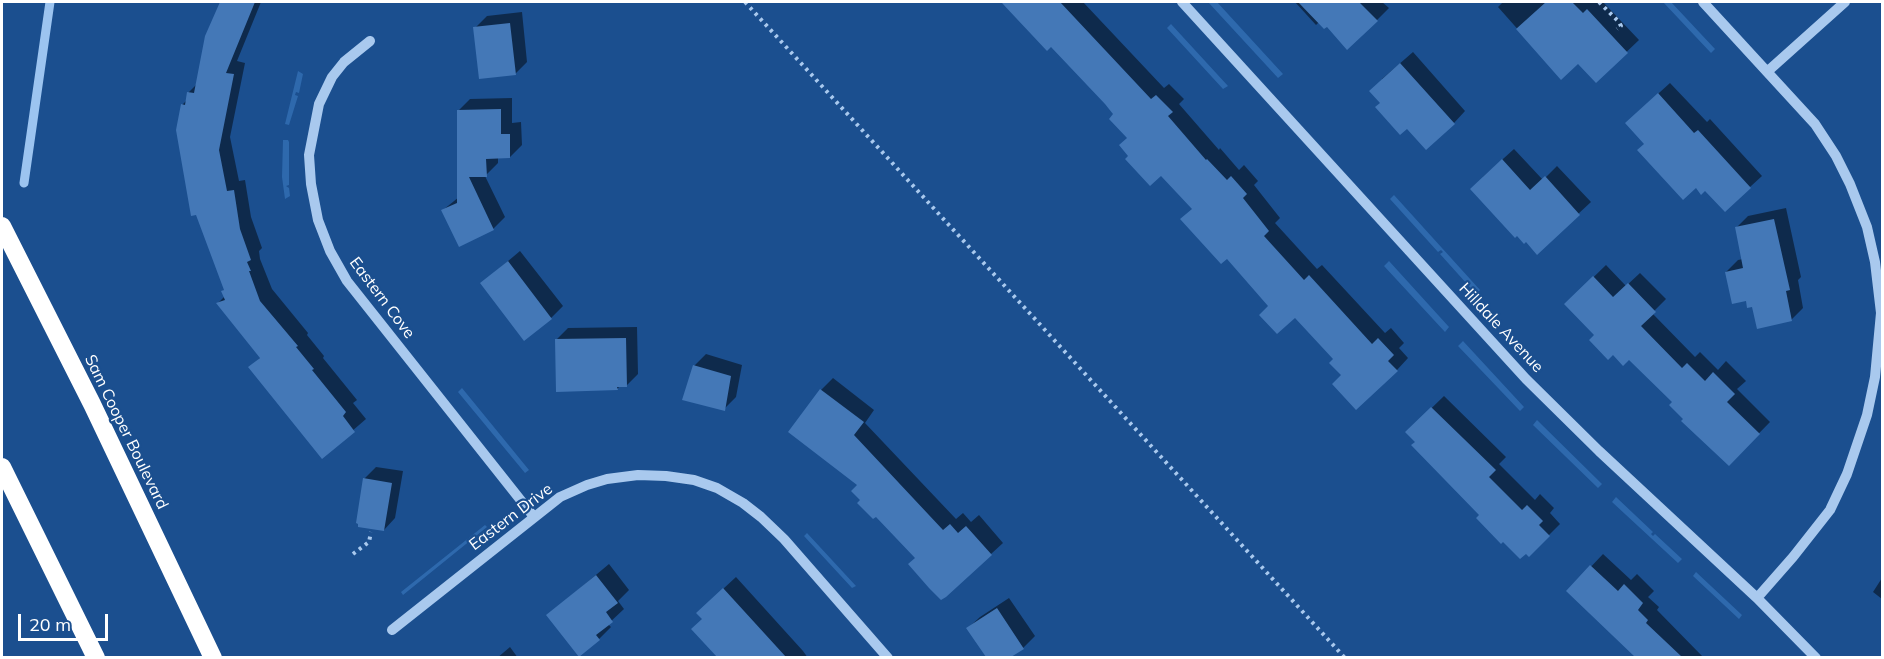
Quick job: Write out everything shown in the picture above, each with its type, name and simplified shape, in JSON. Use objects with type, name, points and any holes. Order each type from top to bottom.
[{"type":"highway","name":"Sam Cooper Boulevard","points":[[2,226],[92,404],[213,657]]},
{"type":"highway","points":[[2,467],[96,657]]},
{"type":"street","name":"Hilldale Avenue","points":[[1182,2],[1526,379],[1816,657]]},
{"type":"street","points":[[1703,2],[1815,124],[1836,156],[1867,227],[1875,262],[1881,313],[1875,377],[1867,415],[1847,474],[1830,510],[1800,549],[1757,598]]},
{"type":"street","points":[[1767,71],[1845,2]]},
{"type":"street","name":"Eastern Cove","points":[[370,41],[344,62],[319,104],[309,155],[311,184],[318,220],[330,251],[347,281],[534,516]]},
{"type":"street","name":"Eastern Drive","points":[[392,630],[560,497],[607,479],[638,475],[694,480],[729,494],[761,517],[784,539],[888,657]]},
{"type":"path","points":[[745,2],[1345,657]]},
{"type":"path","points":[[1599,2],[1619,22],[1621,26],[1617,29]]},
{"type":"path","points":[[353,554],[369,542],[371,532]]},
{"type":"shaded area","points":[[1208,2],[1217,2],[1283,74],[1278,78]]},
{"type":"shaded area","points":[[1663,2],[1671,2],[1715,49],[1711,53]]},
{"type":"shaded area","points":[[1171,24],[1228,86],[1223,89],[1167,28]]},
{"type":"shaded area","points":[[298,71],[303,74],[299,93],[296,92],[295,95],[298,96],[289,125],[285,124]]},
{"type":"shaded area","points":[[283,140],[289,142],[289,185],[286,186],[289,188],[290,196],[285,199],[282,177]]},
{"type":"shaded area","points":[[1394,195],[1480,290],[1476,294],[1440,254],[1443,252],[1441,250],[1438,252],[1390,199]]},
{"type":"shaded area","points":[[1389,261],[1449,327],[1445,332],[1384,266]]},
{"type":"shaded area","points":[[1463,341],[1524,407],[1520,411],[1458,346]]},
{"type":"shaded area","points":[[462,388],[529,470],[525,473],[458,392]]},
{"type":"shaded area","points":[[1537,420],[1602,484],[1598,488],[1533,425]]},
{"type":"shaded area","points":[[1616,497],[1653,532],[1651,534],[1653,536],[1655,534],[1682,559],[1678,563],[1612,502]]},
{"type":"shaded area","points":[[485,525],[487,527],[403,595],[401,592]]},
{"type":"shaded area","points":[[807,533],[856,586],[852,588],[804,536]]},
{"type":"shaded area","points":[[1696,572],[1742,615],[1739,619],[1693,576]]},
{"type":"building","points":[[220,2],[255,2],[226,73],[234,74],[219,150],[227,191],[234,190],[240,229],[251,260],[247,262],[251,271],[249,271],[260,301],[298,346],[296,347],[314,369],[312,370],[346,412],[343,416],[355,432],[322,459],[248,367],[260,358],[216,303],[225,300],[221,291],[224,290],[196,215],[191,216],[176,130],[181,104],[185,105],[187,92],[194,93],[205,36]]},
{"type":"building","points":[[1001,2],[1060,2],[1151,99],[1156,95],[1173,112],[1168,116],[1206,160],[1227,180],[1231,176],[1247,194],[1243,198],[1269,231],[1264,236],[1304,280],[1309,275],[1372,344],[1378,338],[1394,355],[1388,361],[1398,371],[1356,410],[1332,384],[1341,375],[1329,363],[1333,359],[1295,318],[1277,334],[1259,315],[1268,306],[1227,259],[1221,264],[1180,219],[1192,209],[1161,176],[1150,186],[1125,159],[1128,156],[1119,145],[1127,138],[1109,119],[1113,114],[1051,47],[1047,51]]},
{"type":"building","points":[[1298,2],[1359,2],[1378,21],[1347,50],[1327,27],[1324,29]]},
{"type":"building","points":[[1546,2],[1572,2],[1583,13],[1587,9],[1628,53],[1596,83],[1578,64],[1561,80],[1516,29]]},
{"type":"building","points":[[510,23],[516,75],[479,79],[473,27]]},
{"type":"building","points":[[1400,63],[1455,124],[1426,150],[1407,129],[1400,135],[1375,107],[1380,103],[1369,91]]},
{"type":"building","points":[[1658,93],[1694,133],[1698,130],[1751,188],[1725,212],[1705,191],[1701,195],[1696,188],[1683,200],[1637,150],[1644,144],[1625,123]]},
{"type":"building","points":[[501,109],[501,134],[510,134],[510,158],[486,159],[487,177],[469,177],[494,230],[459,247],[441,210],[457,203],[457,110]]},
{"type":"building","points":[[1502,159],[1530,190],[1545,176],[1580,215],[1537,255],[1526,242],[1524,244],[1517,236],[1515,238],[1470,189]]},
{"type":"building","points":[[1774,219],[1790,290],[1786,291],[1792,321],[1757,329],[1752,307],[1747,308],[1746,301],[1732,304],[1725,272],[1743,268],[1735,227]]},
{"type":"building","points":[[508,261],[552,319],[524,341],[480,283]]},
{"type":"building","points":[[1593,276],[1613,297],[1628,283],[1656,312],[1641,326],[1682,368],[1687,363],[1705,381],[1713,372],[1735,394],[1727,402],[1760,434],[1729,466],[1681,421],[1683,419],[1669,405],[1672,402],[1629,360],[1623,366],[1613,355],[1608,360],[1589,340],[1594,335],[1564,304]]},
{"type":"building","points":[[626,338],[627,387],[617,387],[618,390],[556,392],[555,339]]},
{"type":"building","points":[[693,365],[731,376],[725,411],[682,400]]},
{"type":"building","points":[[820,389],[864,422],[854,435],[943,530],[950,524],[958,533],[966,526],[992,555],[941,600],[908,564],[915,558],[876,517],[873,519],[857,503],[860,500],[851,491],[857,485],[788,432]]},
{"type":"building","points":[[1431,407],[1496,470],[1489,477],[1522,510],[1527,505],[1543,521],[1539,525],[1550,536],[1529,557],[1526,554],[1520,559],[1503,542],[1501,544],[1476,518],[1479,515],[1411,445],[1415,442],[1405,432]]},
{"type":"building","points":[[363,478],[392,483],[384,531],[358,527],[356,523]]},
{"type":"building","points":[[1590,565],[1618,591],[1624,584],[1643,603],[1638,610],[1648,620],[1646,623],[1682,657],[1635,657],[1566,591]]},
{"type":"building","points":[[596,575],[618,603],[606,612],[613,622],[596,635],[600,640],[579,657],[546,615]]},
{"type":"building","points":[[723,588],[786,657],[717,657],[691,629],[702,619],[696,613]]},
{"type":"building","points":[[997,608],[1024,649],[1011,657],[986,657],[966,628]]},
{"type":"waterway","points":[[24,183],[50,2]]}]
